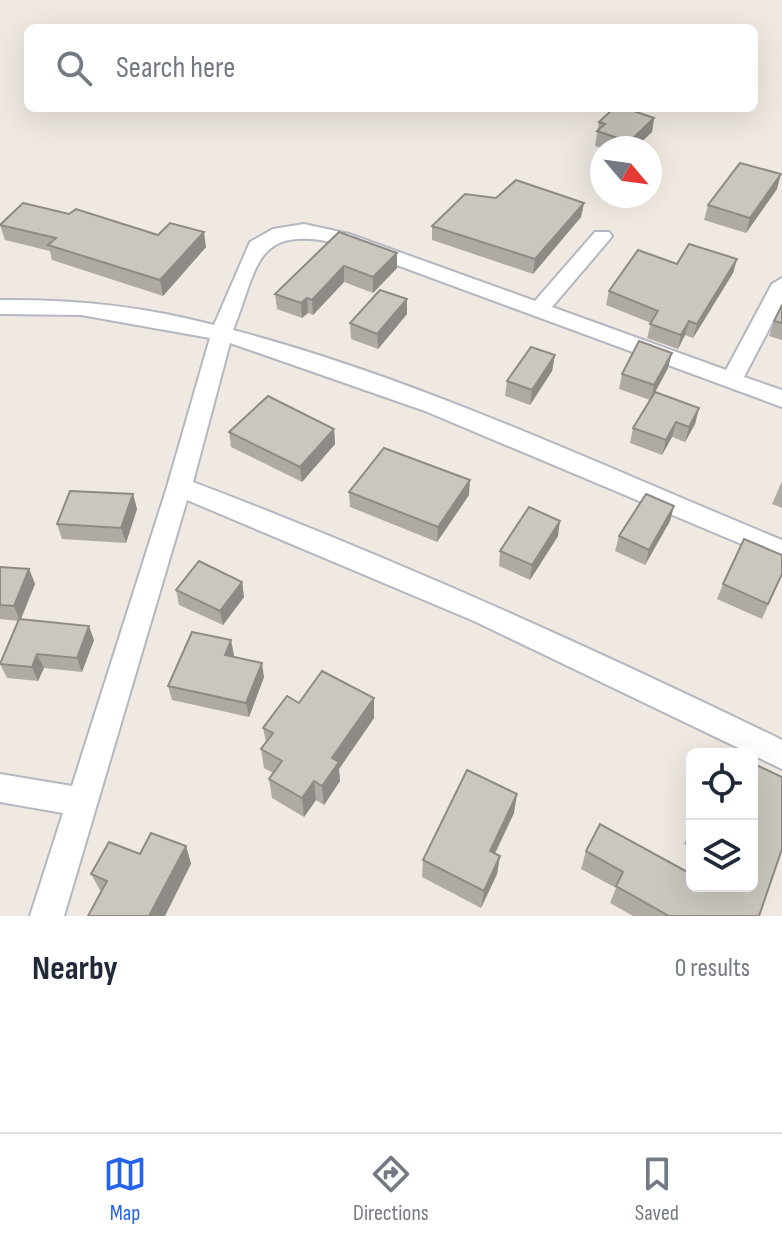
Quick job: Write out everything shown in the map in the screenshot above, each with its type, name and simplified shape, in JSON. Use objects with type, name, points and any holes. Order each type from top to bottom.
[{"type":"street","points":[[47,916],[179,487],[222,332],[257,246],[280,233],[304,230],[342,238],[782,399]]},
{"type":"street","points":[[539,310],[602,236]]},
{"type":"street","points":[[731,381],[782,284]]},
{"type":"street","points":[[0,307],[106,308],[222,332],[413,394],[782,551]]},
{"type":"street","points":[[179,487],[293,530],[415,582],[641,685],[782,755]]},
{"type":"street","points":[[0,788],[82,802]]},
{"type":"building","points":[[610,112],[637,112],[654,118],[635,136],[612,136],[597,131],[605,124],[599,122]]},
{"type":"building","points":[[740,163],[781,174],[750,218],[708,205]]},
{"type":"building","points":[[516,180],[584,203],[535,259],[432,226],[465,194],[496,198]]},
{"type":"building","points":[[23,203],[69,214],[76,209],[158,235],[170,223],[204,232],[160,280],[48,245],[56,238],[0,225]]},
{"type":"building","points":[[339,232],[397,253],[373,277],[344,266],[312,300],[307,298],[301,303],[275,294]]},
{"type":"building","points":[[689,244],[737,259],[697,324],[689,321],[681,335],[650,324],[658,311],[609,291],[638,250],[677,264]]},
{"type":"building","points":[[380,290],[407,299],[377,334],[350,323]]},
{"type":"building","points":[[782,305],[782,323],[774,321]]},
{"type":"building","points":[[639,341],[672,353],[654,385],[622,374]]},
{"type":"building","points":[[531,347],[555,355],[532,390],[507,381]]},
{"type":"building","points":[[655,392],[699,408],[689,427],[676,422],[666,440],[633,428]]},
{"type":"building","points":[[268,396],[334,429],[300,467],[229,432]]},
{"type":"building","points":[[384,448],[470,480],[438,527],[349,492]]},
{"type":"building","points":[[70,491],[133,494],[121,528],[57,524]]},
{"type":"building","points":[[646,494],[674,506],[649,550],[619,536]]},
{"type":"building","points":[[529,507],[560,521],[532,565],[500,551]]},
{"type":"building","points":[[744,539],[782,555],[782,574],[768,604],[723,584]]},
{"type":"building","points":[[199,561],[242,582],[220,611],[176,590]]},
{"type":"building","points":[[0,567],[29,569],[14,606],[0,605]]},
{"type":"building","points":[[19,619],[89,626],[77,658],[37,654],[32,667],[0,664]]},
{"type":"building","points":[[192,632],[231,640],[225,655],[262,663],[246,703],[168,686]]},
{"type":"building","points":[[322,671],[374,698],[332,758],[339,762],[322,786],[314,781],[302,798],[269,779],[282,761],[261,749],[273,733],[263,728],[287,696],[299,703]]},
{"type":"building","points":[[758,766],[782,777],[782,849],[759,916],[666,916],[616,886],[623,872],[586,851],[600,824],[686,871],[686,892],[758,892]]},
{"type":"building","points":[[467,770],[517,794],[490,851],[500,856],[484,891],[423,860]]},
{"type":"building","points":[[151,833],[186,846],[149,916],[88,916],[107,881],[91,874],[109,842],[140,854]]}]
